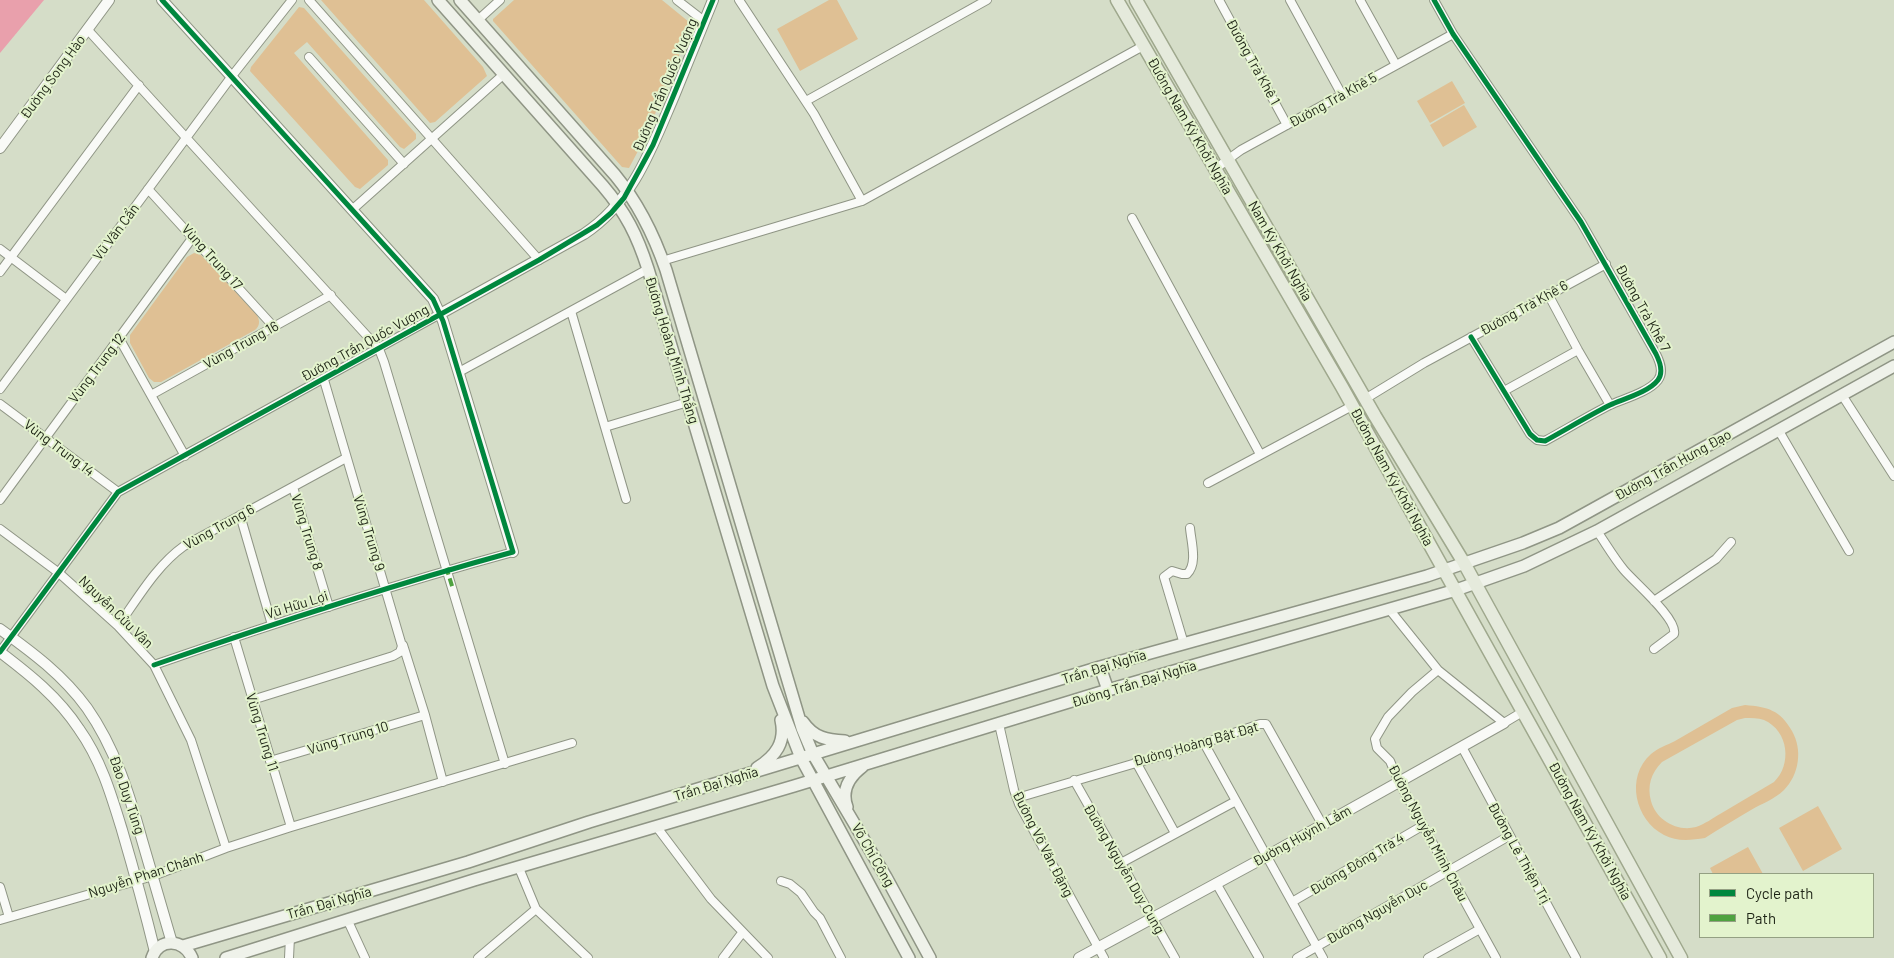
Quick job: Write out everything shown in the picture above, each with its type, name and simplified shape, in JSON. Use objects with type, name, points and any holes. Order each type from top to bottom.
[{"type":"main road","name":"Đường Hoàng Minh Thắng","points":[[438,0],[619,205],[637,238],[648,269],[773,686],[801,758]]},
{"type":"main road","name":"Đường Hoàng Minh Thắng","points":[[460,0],[628,191],[644,216],[662,261],[797,711],[814,754]]},
{"type":"main road","name":"Đường Nam Kỳ Khởi Nghĩa","points":[[1117,0],[1352,406],[1524,711],[1660,958]]},
{"type":"main road","name":"Nam Kỳ Khởi Nghĩa","points":[[1136,0],[1365,399]]},
{"type":"main road","points":[[504,74],[516,63]]},
{"type":"main road","points":[[1890,344],[1894,360]]},
{"type":"main road","name":"Đường Trần Hưng Đạo","points":[[1444,569],[1523,544],[1559,528],[1890,344]]},
{"type":"main road","name":"Đường Trần Hưng Đạo","points":[[1475,584],[1524,566],[1597,531],[1894,366]]},
{"type":"main road","points":[[688,402],[703,398]]},
{"type":"main road","points":[[1352,406],[1365,399]]},
{"type":"main road","name":"Đường Nam Kỳ Khởi Nghĩa","points":[[1365,399],[1464,563],[1681,958]]},
{"type":"main road","points":[[1705,447],[1715,465]]},
{"type":"main road","name":"Trần Đại Nghĩa","points":[[184,946],[468,862],[589,822],[1100,667],[1427,576],[1444,569]]},
{"type":"main road","name":"Đường Trần Đại Nghĩa","points":[[794,786],[1108,690],[1475,584]]},
{"type":"main road","points":[[1100,667],[1108,690]]},
{"type":"main road","points":[[742,776],[768,761],[781,744],[782,725],[773,686]]},
{"type":"main road","points":[[797,711],[806,726],[820,737],[833,740],[857,741]]},
{"type":"main road","name":"Võ Chí Công","points":[[814,754],[930,958]]},
{"type":"main road","name":"Võ Chí Công","points":[[801,758],[909,958]]},
{"type":"main road","points":[[850,816],[845,796],[847,785],[856,772],[869,763]]},
{"type":"main road","name":"Trần Đại Nghĩa","points":[[226,958],[474,880],[794,786]]},
{"type":"main road","points":[[468,862],[474,880]]},
{"type":"main road","points":[[152,956],[164,944],[172,942],[184,946],[192,958]]},
{"type":"street","name":"Đường Song Hào","points":[[0,148],[109,0]]},
{"type":"street","points":[[162,0],[430,294],[440,314],[459,372],[513,552]]},
{"type":"street","name":"Vũ Văn Cẩn","points":[[0,389],[232,76],[292,0]]},
{"type":"street","points":[[309,0],[539,260]]},
{"type":"street","points":[[478,20],[500,0]]},
{"type":"street","points":[[677,0],[704,21]]},
{"type":"street","name":"Đường Trần Quốc Vượng","points":[[0,652],[118,492],[539,260],[597,225],[619,205],[653,145],[713,0]]},
{"type":"street","points":[[739,0],[806,101],[862,201]]},
{"type":"street","points":[[806,101],[987,0]]},
{"type":"street","name":"Đường Trà Khê 1","points":[[1219,0],[1287,125]]},
{"type":"street","points":[[1290,0],[1342,95]]},
{"type":"street","points":[[1360,0],[1396,65]]},
{"type":"street","name":"Đường Trà Khê 7","points":[[1434,0],[1454,34],[1571,206],[1606,264],[1656,354],[1661,366],[1660,378],[1652,385],[1545,441],[1537,440],[1530,434],[1471,337]]},
{"type":"street","points":[[88,29],[378,349],[384,362],[505,764]]},
{"type":"street","name":"Đường Trà Khê 5","points":[[1215,169],[1241,150],[1454,34]]},
{"type":"street","points":[[662,261],[862,201],[1143,46]]},
{"type":"street","points":[[309,57],[404,164]]},
{"type":"street","points":[[353,209],[504,74]]},
{"type":"street","points":[[0,272],[139,85]]},
{"type":"street","name":"Vùng Trung 17","points":[[148,188],[274,327]]},
{"type":"street","points":[[1132,218],[1260,454]]},
{"type":"street","name":"Vùng Trung 12","points":[[0,500],[193,237]]},
{"type":"street","points":[[0,249],[66,299]]},
{"type":"street","name":"Đường Trà Khê 6","points":[[1365,399],[1471,337],[1606,264]]},
{"type":"street","points":[[459,372],[648,269]]},
{"type":"street","points":[[1548,294],[1610,406]]},
{"type":"street","name":"Vùng Trung 16","points":[[151,395],[331,295]]},
{"type":"street","points":[[571,311],[626,498]]},
{"type":"street","points":[[119,338],[185,456]]},
{"type":"street","points":[[1504,391],[1578,350]]},
{"type":"street","name":"Vùng Trung 9","points":[[324,380],[402,644],[425,715],[443,782]]},
{"type":"street","points":[[1842,395],[1894,476]]},
{"type":"street","points":[[605,427],[688,402]]},
{"type":"street","name":"Vùng Trung 14","points":[[0,404],[118,492]]},
{"type":"street","points":[[1208,483],[1352,406]]},
{"type":"street","points":[[1779,431],[1849,551]]},
{"type":"street","name":"Vùng Trung 6","points":[[118,626],[172,554],[346,458]]},
{"type":"street","name":"Vùng Trung 8","points":[[293,487],[329,607]]},
{"type":"street","points":[[240,515],[272,625]]},
{"type":"street","points":[[1184,644],[1164,577],[1172,571],[1182,574],[1190,572],[1192,568],[1190,528]]},
{"type":"street","name":"Nguyễn Cửu Vân","points":[[0,529],[60,573],[118,626],[154,665],[191,740],[226,848]]},
{"type":"street","points":[[1597,531],[1624,570],[1673,624],[1675,631],[1671,637],[1654,649]]},
{"type":"street","points":[[1654,601],[1716,559],[1731,542]]},
{"type":"street","name":"Vũ Hữu Lợi","points":[[154,665],[329,607],[447,570],[513,552]]},
{"type":"street","points":[[1389,609],[1438,670],[1504,723]]},
{"type":"street","name":"Đào Duy Tùng","points":[[0,629],[47,664],[60,677],[86,707],[113,752],[125,782],[172,942]]},
{"type":"street","name":"Vùng Trung 11","points":[[234,637],[291,827]]},
{"type":"street","points":[[252,700],[394,656],[400,652],[402,644]]},
{"type":"street","name":"Đào Duy Tùng","points":[[0,652],[28,673],[53,696],[79,728],[92,749],[102,769],[137,881],[152,956]]},
{"type":"street","name":"Đường Nguyễn Minh Châu","points":[[1438,670],[1412,692],[1388,717],[1375,739],[1377,748],[1390,761],[1422,826],[1496,958]]},
{"type":"street","name":"Đường Huỳnh Lắm","points":[[1079,958],[1267,856],[1524,711]]},
{"type":"street","name":"Vùng Trung 10","points":[[270,761],[425,715]]},
{"type":"street","name":"Đường Võ Văn Đặng","points":[[999,724],[1017,798],[1104,958]]},
{"type":"street","name":"Đường Hoàng Bật Đạt","points":[[1017,798],[1260,724],[1266,724],[1322,824]]},
{"type":"street","points":[[1204,742],[1323,958]]},
{"type":"street","name":"Nguyễn Phan Chánh","points":[[0,920],[137,881],[226,848],[291,827],[572,743]]},
{"type":"street","name":"Đường Lê Thiện Trị","points":[[1462,747],[1576,958]]},
{"type":"street","points":[[1136,762],[1175,833]]},
{"type":"street","name":"Đường Nguyễn Duy Cung","points":[[1074,780],[1175,958]]},
{"type":"street","points":[[1121,863],[1236,801]]},
{"type":"street","points":[[656,826],[695,880],[742,933],[768,958]]},
{"type":"street","name":"Đường Đông Trà 4","points":[[1292,902],[1422,826]]},
{"type":"street","name":"Đường Nguyễn Dục","points":[[1296,958],[1509,836]]},
{"type":"street","points":[[519,868],[536,910],[588,958]]},
{"type":"street","points":[[781,881],[790,884],[801,893],[820,918],[841,958]]},
{"type":"street","points":[[1216,883],[1259,958]]},
{"type":"street","points":[[0,887],[9,917]]},
{"type":"street","points":[[478,958],[536,910]]},
{"type":"street","points":[[347,920],[365,958]]},
{"type":"street","points":[[1428,958],[1480,929]]},
{"type":"street","points":[[723,958],[742,933]]},
{"type":"street","points":[[289,958],[290,938]]},
{"type":"shaded area","points":[[0,0],[44,0],[0,53]]},
{"type":"shaded area","points":[[321,0],[424,0],[483,67],[487,76],[435,122],[430,123]]},
{"type":"shaded area","points":[[514,0],[662,0],[689,22],[690,29],[646,136],[629,168],[622,167],[493,21]]},
{"type":"shaded area","points":[[829,0],[837,0],[858,39],[800,71],[777,29]]},
{"type":"shaded area","points":[[299,7],[304,8],[416,134],[416,139],[404,149],[400,147],[307,42],[294,53],[388,160],[388,165],[360,189],[355,187],[250,71],[251,67]]},
{"type":"shaded area","points":[[1452,81],[1465,103],[1430,123],[1417,101]]},
{"type":"shaded area","points":[[1464,105],[1477,127],[1443,147],[1430,125]]},
{"type":"shaded area","points":[[194,253],[201,255],[257,315],[259,325],[255,330],[161,382],[154,382],[149,378],[130,343],[130,335],[187,257]]},
{"type":"shaded area","points":[[1745,705],[1760,707],[1773,711],[1783,718],[1792,731],[1798,746],[1798,762],[1793,777],[1784,790],[1776,796],[1705,838],[1679,840],[1664,835],[1654,828],[1640,809],[1636,786],[1638,774],[1643,763],[1657,750],[1732,708]],"holes":[[[1745,718],[1762,719],[1779,732],[1785,749],[1784,767],[1780,775],[1774,782],[1696,827],[1682,828],[1662,819],[1654,808],[1649,790],[1651,780],[1658,766],[1737,720]]]},
{"type":"shaded area","points":[[1818,806],[1842,849],[1803,871],[1779,828]]},
{"type":"shaded area","points":[[1748,847],[1762,873],[1712,873],[1710,868]]},
{"type":"marked path","points":[[450,569],[447,570],[453,589]]},
{"type":"cycle path","points":[[154,665],[332,606],[513,552],[443,321],[433,299],[162,0]]},
{"type":"cycle path","points":[[0,652],[118,492],[539,260],[597,225],[611,213],[624,198],[653,145],[713,0]]},
{"type":"cycle path","points":[[1434,0],[1453,34],[1581,222],[1656,354],[1661,374],[1654,384],[1642,392],[1610,405],[1545,441],[1537,440],[1530,434],[1471,337]]}]
